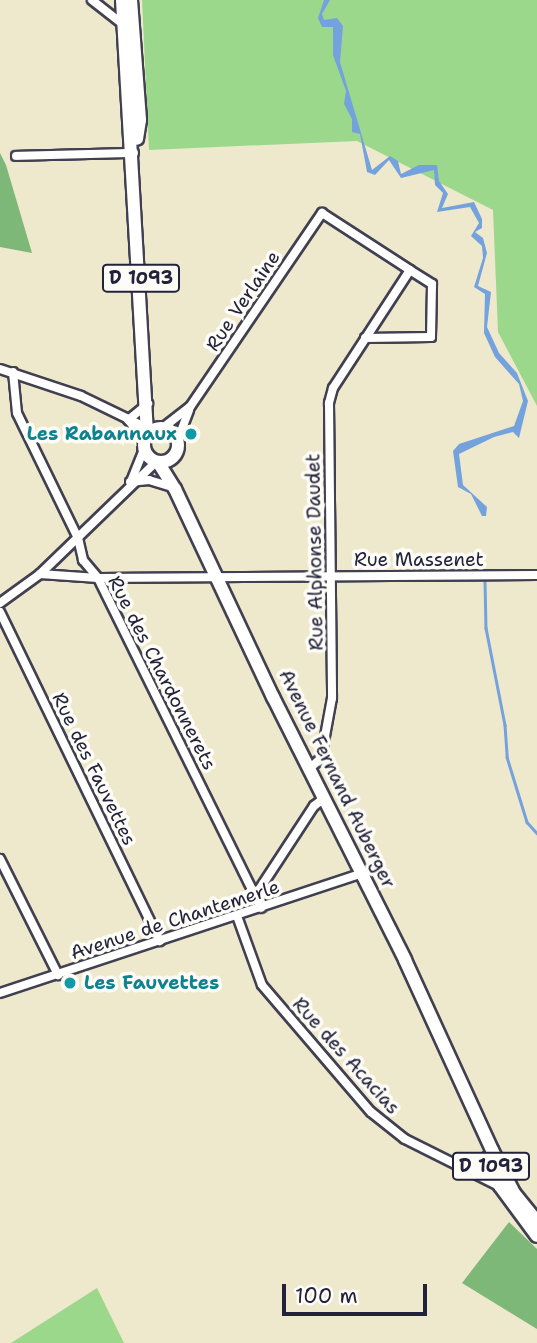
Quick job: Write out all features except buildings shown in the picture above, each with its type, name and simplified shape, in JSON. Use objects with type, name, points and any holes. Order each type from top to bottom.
[{"type":"main road","name":"D 1093","points":[[122,0],[134,153],[148,404]]},
{"type":"main road","name":"D 1093","points":[[131,0],[140,120],[134,153]]},
{"type":"main road","points":[[148,404],[150,436],[178,439],[172,457],[157,462]]},
{"type":"main road","name":"Avenue Fernand Auberger","points":[[150,436],[157,462],[175,489],[514,1193],[537,1221]]},
{"type":"main road","name":"Avenue Fernand Auberger","points":[[172,457],[175,489]]},
{"type":"main road","name":"Avenue Fernand Auberger","points":[[463,1088],[500,1186],[537,1236]]},
{"type":"street","points":[[92,0],[125,26],[138,85]]},
{"type":"street","points":[[16,156],[134,153]]},
{"type":"street","name":"Rue Verlaine","points":[[178,439],[190,407],[322,213],[410,270]]},
{"type":"street","points":[[365,338],[430,337],[432,284],[410,270]]},
{"type":"street","name":"Rue Alphonse Daudet","points":[[309,769],[321,758],[332,698],[328,403],[333,388],[410,270]]},
{"type":"street","points":[[0,369],[80,396],[128,420],[150,436]]},
{"type":"street","name":"Rue des Chardonnerets","points":[[13,372],[18,413],[78,538],[83,560],[98,578],[261,908]]},
{"type":"street","points":[[128,420],[148,404]]},
{"type":"street","name":"Rue Verlaine","points":[[150,436],[190,407]]},
{"type":"street","points":[[128,420],[150,436]]},
{"type":"street","points":[[130,482],[150,436]]},
{"type":"street","points":[[0,603],[40,574],[130,482],[157,462]]},
{"type":"street","points":[[130,482],[149,480],[175,489]]},
{"type":"street","name":"Rue Massenet","points":[[40,574],[98,578],[537,575]]},
{"type":"street","name":"Rue des Fauvettes","points":[[0,612],[160,941]]},
{"type":"street","points":[[255,896],[314,806],[323,799]]},
{"type":"street","points":[[0,859],[58,975]]},
{"type":"street","name":"Avenue de Chantemerle","points":[[0,993],[360,874]]},
{"type":"street","name":"Rue des Acacias","points":[[237,916],[262,985],[371,1112],[405,1139],[514,1193]]},
{"type":"street","points":[[474,1175],[489,1162]]},
{"type":"green space","points":[[142,0],[537,0],[537,406],[498,332],[493,210],[357,141],[149,150]]},
{"type":"green space","points":[[0,153],[6,165],[32,253],[0,247]]},
{"type":"green space","points":[[509,1222],[537,1249],[537,1329],[462,1283]]},
{"type":"green space","points":[[97,1288],[124,1343],[11,1343]]},
{"type":"water","points":[[324,0],[330,0],[322,14],[324,20],[337,18],[343,26],[340,62],[372,170],[390,156],[398,161],[401,174],[419,165],[437,165],[439,181],[448,194],[442,208],[474,202],[482,219],[482,228],[475,232],[483,238],[487,253],[478,286],[491,292],[487,327],[499,353],[517,373],[528,401],[519,438],[513,432],[494,437],[459,454],[463,485],[487,507],[486,516],[482,516],[471,494],[458,487],[453,451],[459,444],[514,426],[523,401],[519,384],[495,357],[484,333],[485,294],[474,287],[483,258],[482,246],[471,236],[479,223],[470,207],[437,212],[443,193],[435,185],[434,170],[401,178],[389,160],[375,175],[367,172],[360,134],[352,132],[352,119],[344,104],[346,91],[333,55],[333,27],[322,27],[318,18]]},
{"type":"waterway","points":[[485,581],[486,628],[505,725],[507,757],[527,822],[537,833]]},
{"type":"place","name":"Les Rabannaux","points":[[191,434]]},
{"type":"place","name":"Les Fauvettes","points":[[70,983]]}]
